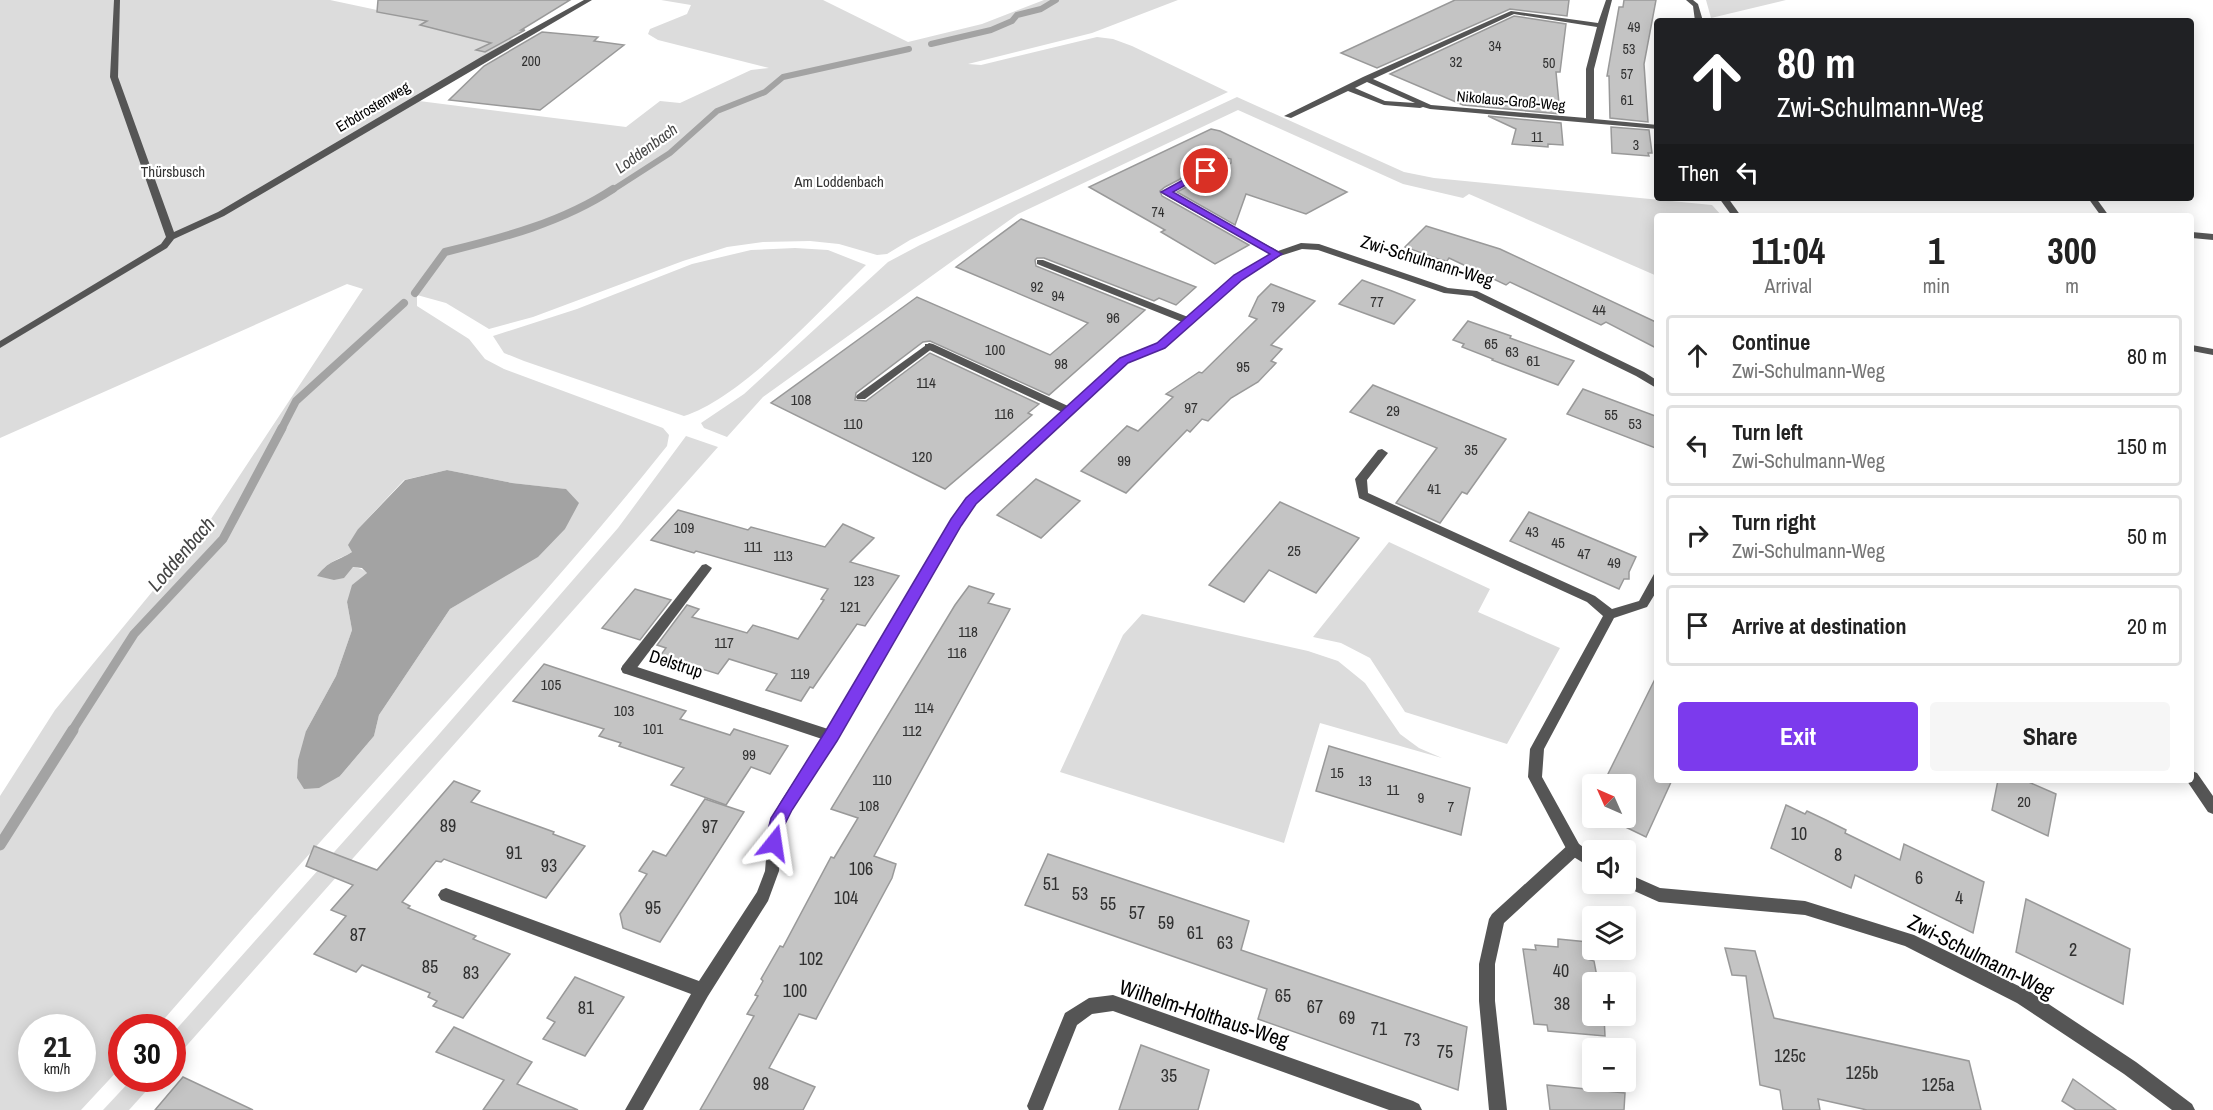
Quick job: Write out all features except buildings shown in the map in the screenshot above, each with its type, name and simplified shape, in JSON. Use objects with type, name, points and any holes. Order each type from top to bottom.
[{"type":"street","points":[[117,0],[114,77],[170,232]]},
{"type":"street","name":"Erbdrostenweg","points":[[0,345],[164,246],[170,232],[221,214],[484,59],[590,0]]},
{"type":"street","name":"Nikolaus-Groß-Weg","points":[[1590,121],[1590,69],[1610,0]]},
{"type":"street","points":[[1689,0],[1696,5],[1698,18]]},
{"type":"street","points":[[1288,116],[1513,12],[1601,26]]},
{"type":"street","name":"Nikolaus-Groß-Weg","points":[[1366,79],[1430,107]]},
{"type":"street","name":"Nikolaus-Groß-Weg","points":[[1348,88],[1384,104],[1654,127]]},
{"type":"street","points":[[1226,161],[1166,192],[1277,254]]},
{"type":"street","points":[[2194,236],[2213,237]]},
{"type":"street","name":"Zwi-Schulmann-Weg","points":[[831,736],[956,522],[971,501],[1124,361],[1161,346],[1238,278],[1277,254],[1301,246],[1319,247],[1447,291],[1474,293],[1640,374],[1654,383]]},
{"type":"street","points":[[1040,262],[1188,321]]},
{"type":"street","points":[[861,397],[929,346],[1068,410]]},
{"type":"street","points":[[2194,348],[2213,352]]},
{"type":"street","points":[[1382,453],[1360,479],[1363,495],[1591,599],[1610,615]]},
{"type":"street","name":"Delstrup","points":[[706,568],[628,669],[831,736]]},
{"type":"street","points":[[1582,854],[1574,849],[1535,777],[1537,748],[1610,615],[1643,604],[1654,584]]},
{"type":"street","points":[[634,1110],[702,990],[763,896],[772,872],[776,823],[831,736]]},
{"type":"street","points":[[2194,780],[2213,808]]},
{"type":"street","points":[[1498,1110],[1487,1001],[1487,964],[1497,920],[1574,849]]},
{"type":"street","name":"Zwi-Schulmann-Weg","points":[[1636,885],[1659,895],[1805,908],[1908,940],[2023,997],[2130,1068],[2186,1110]]},
{"type":"street","points":[[446,895],[702,990]]},
{"type":"street","name":"Wilhelm-Holthaus-Weg","points":[[1036,1106],[1071,1019],[1089,1005],[1113,1002],[1413,1110]]},
{"type":"green space","points":[[0,0],[330,0],[514,39],[419,101],[626,127],[660,101],[680,103],[751,70],[769,68],[658,40],[648,34],[650,29],[687,14],[691,5],[661,0],[823,0],[908,42],[982,24],[1044,0],[1178,0],[1092,33],[968,64],[981,65],[1097,37],[1113,39],[1132,46],[1228,92],[910,240],[887,254],[877,255],[839,244],[810,241],[763,242],[727,247],[533,317],[489,329],[446,303],[417,295],[417,306],[469,339],[485,359],[504,369],[663,428],[669,435],[667,446],[534,604],[168,1014],[108,1014],[108,1081],[81,1110],[0,1110],[0,796],[55,710],[207,525],[363,289],[347,284],[0,438]],"holes":[[[447,470],[512,483],[565,489],[483,589],[450,609],[379,715],[374,736],[340,776],[306,731],[336,676],[352,630],[347,602],[367,573],[362,569],[349,567],[318,575],[329,564],[352,552],[358,529],[404,480]]]},
{"type":"green space","points":[[1706,0],[1786,0],[1711,18]]},
{"type":"green space","points":[[1237,97],[1404,172],[1434,178],[1712,205],[1719,213],[1654,213],[1654,275],[1469,194],[1463,198],[1403,184],[1238,110],[1018,214],[763,397],[727,437],[704,428],[701,423],[744,394],[888,262]]},
{"type":"green space","points":[[795,248],[828,250],[866,265],[756,371],[707,406],[684,416],[504,353],[493,336],[577,309],[692,264],[751,250]]},
{"type":"green space","points":[[686,436],[718,447],[186,1046],[186,1018],[434,740],[618,528]]},
{"type":"green space","points":[[1389,542],[1490,589],[1478,612],[1560,648],[1507,744],[1405,712],[1370,658],[1341,643],[1313,637]]},
{"type":"green space","points":[[1142,614],[1308,651],[1338,661],[1365,683],[1400,734],[1419,748],[1442,758],[1320,723],[1284,843],[1060,772],[1123,635]]},
{"type":"green space","points":[[120,1092],[145,1092],[129,1110],[103,1110]]},
{"type":"shaded area","points":[[447,470],[512,483],[566,489],[579,503],[565,529],[538,557],[450,609],[379,715],[374,736],[340,776],[319,788],[304,789],[297,778],[298,760],[306,731],[336,676],[352,630],[347,602],[352,585],[367,573],[362,568],[353,567],[344,578],[334,580],[317,576],[329,564],[352,552],[348,545],[358,529],[405,480]]},
{"type":"waterway","name":"Loddenbach","points":[[931,44],[991,30],[1012,21],[1017,15],[1041,9],[1056,0]]},
{"type":"waterway","name":"Loddenbach","points":[[611,191],[670,153],[717,111],[765,92],[783,77],[909,49]]},
{"type":"waterway","name":"Loddenbach","points":[[415,293],[445,252],[532,228],[574,211],[613,189]]},
{"type":"waterway","name":"Loddenbach","points":[[281,430],[296,401],[404,303]]},
{"type":"waterway","name":"Loddenbach","points":[[72,731],[134,634],[223,539],[282,428]]},
{"type":"waterway","name":"Loddenbach","points":[[0,845],[73,730]]},
{"type":"route","points":[[774,843],[776,823],[786,805],[831,736],[956,522],[971,501],[1124,361],[1161,346],[1238,278],[1277,254],[1166,192],[1206,171]]},
{"type":"park label","name":"Thürsbusch","points":[[173,172]]},
{"type":"park label","name":"Am Loddenbach","points":[[839,182]]}]
